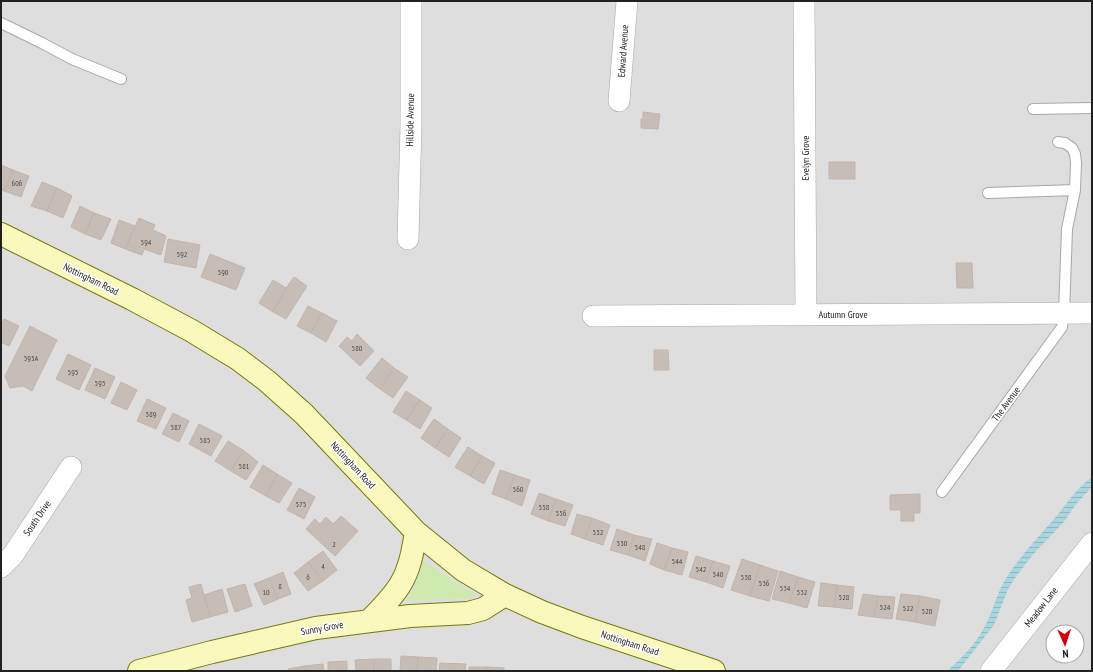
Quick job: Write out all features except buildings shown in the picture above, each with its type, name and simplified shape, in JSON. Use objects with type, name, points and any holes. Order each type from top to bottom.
[{"type":"street","name":"Hillside Avenue","points":[[408,239],[411,124],[411,1]]},
{"type":"street","name":"Edward Avenue","points":[[619,101],[627,1]]},
{"type":"street","name":"Evelyn Grove","points":[[804,1],[806,314]]},
{"type":"street","name":"Nottingham Road","points":[[1,234],[132,299],[238,359],[267,381],[304,414],[416,532],[463,570],[506,595],[542,612],[582,628],[714,671]]},
{"type":"street","name":"Autumn Grove","points":[[593,316],[1092,314]]},
{"type":"street","name":"South Drive","points":[[1,567],[13,555],[71,467]]},
{"type":"street","points":[[369,621],[394,594],[402,581],[410,560],[416,532]]},
{"type":"street","name":"Meadow Lane","points":[[991,671],[1092,543]]},
{"type":"street","name":"Sunny Grove","points":[[139,671],[212,652],[316,628],[410,616],[468,613],[483,609],[506,595]]},
{"type":"lane","points":[[1,23],[42,42],[72,59],[121,79]]},
{"type":"lane","points":[[1033,109],[1092,108]]},
{"type":"lane","name":"The Avenue","points":[[942,492],[1062,327],[1064,314],[1067,229],[1075,190],[1075,154],[1072,148],[1065,143],[1058,142]]},
{"type":"lane","points":[[988,193],[1075,190]]},
{"type":"shaded area","points":[[1,1],[1092,1],[1092,671],[1,671]]},
{"type":"green space","points":[[424,562],[475,594],[474,596],[472,598],[406,601],[413,590]]},
{"type":"water","points":[[1092,477],[1092,487],[1077,503],[1063,523],[1036,551],[1017,575],[1008,589],[994,625],[958,671],[947,671],[975,643],[989,617],[1002,585],[1014,567],[1072,496]]}]
